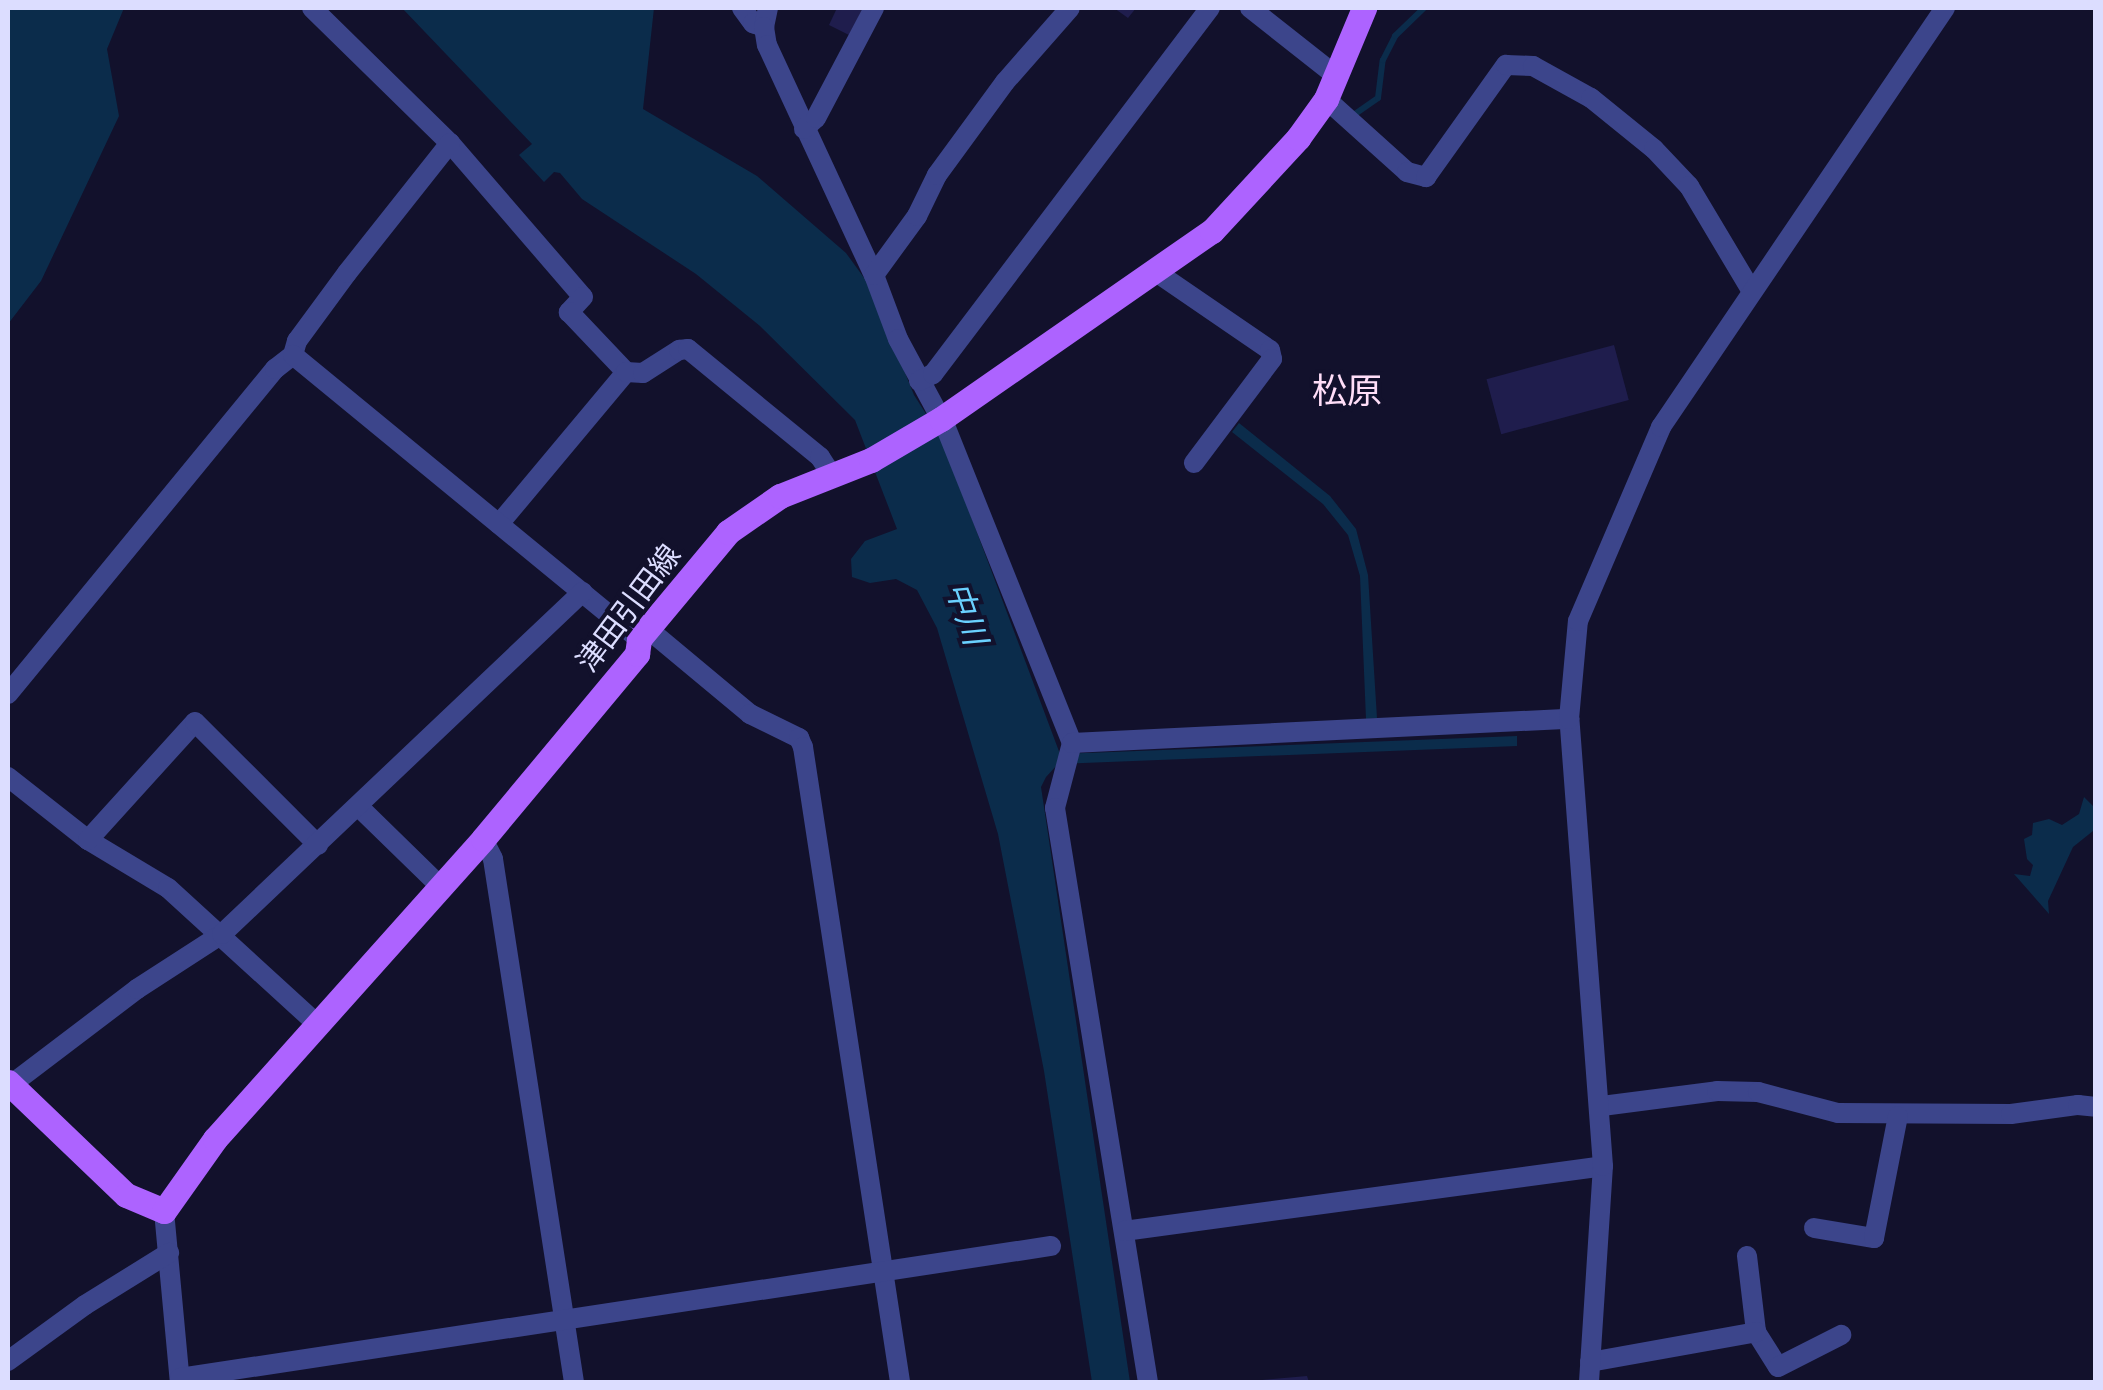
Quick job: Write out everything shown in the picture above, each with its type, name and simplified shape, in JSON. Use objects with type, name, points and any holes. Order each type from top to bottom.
[{"type":"main road","name":"津田引田線","points":[[164,1212],[215,1139],[320,1026],[638,654],[644,634],[728,532],[780,496],[871,460],[938,421],[1212,231],[1298,138],[1331,87],[1364,8]]},
{"type":"main road","points":[[8,1085],[126,1195],[164,1212]]},
{"type":"street","points":[[312,8],[450,143],[582,297],[569,312],[626,372],[643,373],[679,350],[688,349],[820,457],[832,476]]},
{"type":"street","points":[[742,8],[753,22],[766,17],[804,129],[874,274],[898,339],[938,421],[1072,742],[1055,808],[1148,1382]]},
{"type":"street","points":[[804,129],[816,118],[874,8]]},
{"type":"street","points":[[874,274],[917,216],[936,176],[1005,82],[1070,8]]},
{"type":"street","points":[[920,382],[944,358],[1210,8]]},
{"type":"street","points":[[1250,8],[1331,87],[1406,172],[1426,177],[1506,66],[1533,66],[1591,98],[1654,149],[1688,186],[1752,290]]},
{"type":"street","points":[[1756,1332],[1590,1372],[1603,1166],[1602,1106],[1569,719],[1578,621],[1661,426],[1945,8]]},
{"type":"street","points":[[8,694],[275,370],[294,356],[297,341],[450,143]]},
{"type":"street","points":[[1156,272],[1270,350],[1272,359],[1194,464]]},
{"type":"street","points":[[294,356],[583,592],[750,714],[799,738],[804,747],[900,1382]]},
{"type":"street","points":[[499,524],[626,372]]},
{"type":"street","points":[[8,1085],[137,989],[222,934],[583,592]]},
{"type":"street","points":[[1072,742],[1569,719]]},
{"type":"street","points":[[88,840],[196,722],[318,845]]},
{"type":"street","points":[[8,777],[88,840],[168,888],[320,1026]]},
{"type":"street","points":[[359,807],[440,886]]},
{"type":"street","points":[[483,839],[493,859],[574,1382]]},
{"type":"street","points":[[1602,1106],[1745,1092],[1838,1114],[1898,1116],[2096,1107]]},
{"type":"street","points":[[1814,1228],[1874,1238],[1898,1116]]},
{"type":"street","points":[[1124,1230],[1603,1166]]},
{"type":"street","points":[[164,1212],[180,1380],[1051,1246]]},
{"type":"street","points":[[8,1361],[85,1305],[169,1253]]},
{"type":"street","points":[[1747,1256],[1756,1332],[1778,1368],[1842,1335]]},
{"type":"water","points":[[8,8],[124,8],[107,49],[119,116],[41,281],[8,324]]},
{"type":"water","name":"中川","points":[[402,8],[654,8],[643,109],[757,176],[846,253],[870,286],[914,395],[942,439],[1060,754],[1517,736],[1517,746],[1058,764],[1046,777],[1041,787],[1130,1382],[1092,1382],[1044,1071],[998,834],[937,628],[917,590],[896,579],[870,583],[852,577],[851,559],[865,541],[897,529],[855,420],[760,326],[696,274],[582,199],[560,173],[554,172],[544,182],[519,155],[532,144]]},
{"type":"water","points":[[1239,423],[1330,496],[1356,529],[1368,575],[1377,718],[1366,719],[1360,576],[1348,535],[1323,504],[1232,432]]},
{"type":"water","points":[[2084,797],[2095,808],[2093,831],[2073,847],[2048,901],[2049,914],[2014,874],[2030,876],[2033,865],[2027,859],[2024,839],[2032,835],[2033,823],[2049,819],[2062,825],[2079,814]]},
{"type":"building","points":[[837,8],[863,8],[849,35],[829,25]]},
{"type":"building","points":[[1114,8],[1136,8],[1128,18]]},
{"type":"building","points":[[1614,345],[1629,400],[1501,434],[1486,379]]},
{"type":"building","points":[[1307,1376],[1309,1382],[1262,1382],[1262,1380]]},
{"type":"waterway","points":[[1355,114],[1378,98],[1383,60],[1395,36],[1424,8]]},
{"type":"district","name":"松原","points":[[1347,390]]}]
